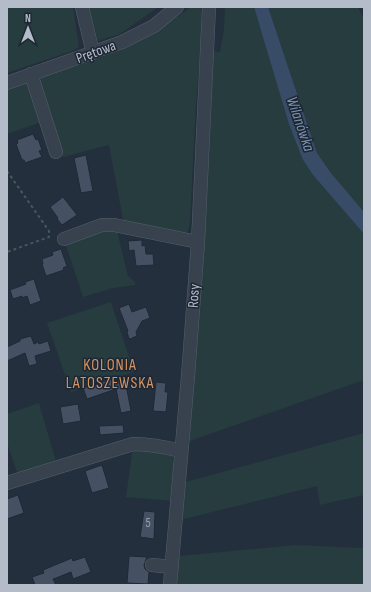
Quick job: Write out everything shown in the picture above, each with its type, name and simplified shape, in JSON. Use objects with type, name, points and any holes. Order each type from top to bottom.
[{"type":"street","points":[[82,7],[93,53]]},
{"type":"street","name":"Prętowa","points":[[7,83],[122,42],[154,26],[177,7]]},
{"type":"street","name":"Rosy","points":[[170,585],[198,242],[209,7]]},
{"type":"street","points":[[31,74],[56,152]]},
{"type":"street","points":[[64,239],[102,225],[114,225],[198,242]]},
{"type":"street","points":[[7,483],[133,444],[164,446],[181,451]]},
{"type":"street","points":[[152,565],[172,567]]},
{"type":"path","points":[[7,171],[49,231],[49,237],[7,252]]},
{"type":"green space","points":[[7,7],[73,7],[79,47],[72,51],[7,73]]},
{"type":"green space","points":[[89,7],[158,7],[120,34],[98,41]]},
{"type":"green space","points":[[191,7],[201,7],[202,31],[196,103],[190,223],[188,231],[181,236],[124,225],[109,145],[63,157],[38,78],[100,58],[154,33]]},
{"type":"green space","points":[[225,7],[254,7],[303,160],[313,175],[364,234],[364,380],[184,443],[204,223],[213,51],[220,52],[224,29]]},
{"type":"green space","points":[[268,7],[358,7],[364,19],[364,212],[331,173],[317,153]]},
{"type":"green space","points":[[27,82],[41,122],[7,134],[7,88]]},
{"type":"green space","points":[[101,229],[117,231],[128,276],[135,282],[135,285],[113,288],[83,297],[65,242]]},
{"type":"green space","points":[[111,302],[134,372],[71,392],[47,323]]},
{"type":"green space","points":[[39,403],[57,465],[20,475],[16,469],[7,443],[7,414]]},
{"type":"green space","points":[[364,433],[364,495],[320,505],[317,486],[180,520],[182,483]]},
{"type":"green space","points":[[133,447],[172,453],[176,475],[174,501],[126,497]]},
{"type":"green space","points":[[296,545],[364,548],[364,585],[176,585],[179,556]]},
{"type":"water","name":"Wilanówka","points":[[254,7],[268,7],[317,153],[331,173],[364,212],[364,234],[313,175],[303,160],[289,124]]},
{"type":"building","points":[[33,134],[36,140],[38,139],[42,150],[39,151],[42,157],[25,163],[24,160],[22,160],[16,144],[18,143],[17,140]]},
{"type":"building","points":[[86,155],[93,191],[81,193],[74,158]]},
{"type":"building","points":[[63,197],[77,215],[62,225],[50,207]]},
{"type":"building","points":[[142,240],[142,246],[145,245],[146,254],[153,254],[154,265],[136,266],[134,250],[129,251],[128,241]]},
{"type":"building","points":[[61,249],[67,266],[63,268],[64,270],[46,276],[42,259],[53,255],[52,252]]},
{"type":"building","points":[[34,279],[41,301],[30,305],[27,296],[13,299],[10,290],[26,284],[25,282]]},
{"type":"building","points":[[129,304],[132,312],[146,307],[150,318],[142,321],[136,332],[137,336],[131,340],[130,338],[129,339],[128,331],[119,308]]},
{"type":"building","points":[[31,336],[34,344],[48,341],[51,351],[35,356],[37,364],[29,366],[25,353],[7,361],[7,347],[20,341],[20,339]]},
{"type":"building","points":[[114,378],[115,381],[125,379],[131,411],[121,413],[116,389],[87,399],[83,388]]},
{"type":"building","points":[[156,382],[166,383],[165,392],[168,392],[166,412],[153,411]]},
{"type":"building","points":[[78,404],[81,421],[63,424],[60,407]]},
{"type":"building","points":[[123,425],[124,433],[100,435],[99,426]]},
{"type":"building","points":[[102,465],[109,488],[92,493],[85,471]]},
{"type":"building","points":[[18,495],[24,513],[7,519],[7,499]]},
{"type":"building","points":[[144,511],[155,512],[154,539],[140,537]]},
{"type":"building","points":[[129,556],[147,557],[144,565],[145,569],[149,572],[148,584],[127,583]]},
{"type":"building","points":[[85,557],[91,572],[73,579],[71,572],[53,579],[56,585],[35,585],[32,577],[44,573],[43,570],[72,558],[73,561]]},
{"type":"district","name":"KOLONIA LATOSZEWSKA","points":[[110,374]]}]
